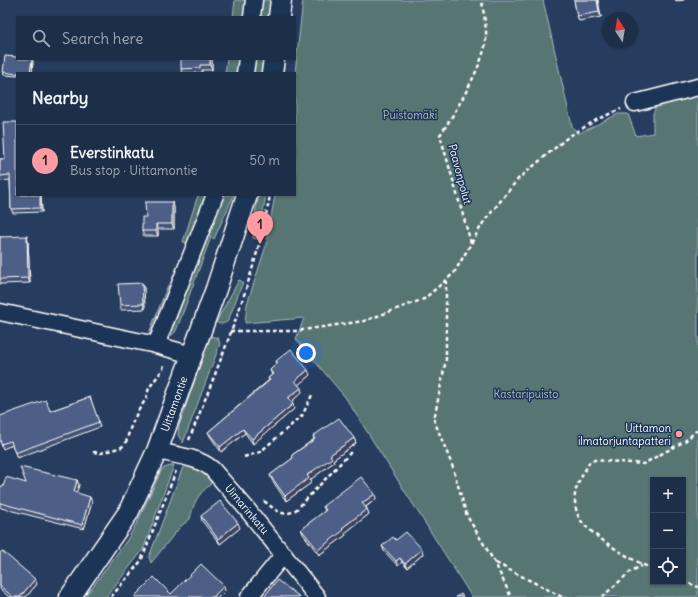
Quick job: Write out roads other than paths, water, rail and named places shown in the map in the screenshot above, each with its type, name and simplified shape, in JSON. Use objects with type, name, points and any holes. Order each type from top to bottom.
[{"type":"street","points":[[252,16],[254,0]]},
{"type":"street","points":[[279,16],[281,0]]},
{"type":"street","points":[[245,72],[246,60]]},
{"type":"street","points":[[272,72],[274,60]]},
{"type":"street","points":[[635,103],[698,87]]},
{"type":"street","points":[[156,345],[215,196]]},
{"type":"street","name":"Uittamontie","points":[[70,597],[128,513],[157,451],[247,196]]},
{"type":"street","points":[[0,312],[156,345],[192,355]]},
{"type":"street","name":"Uimarinkatu","points":[[157,451],[206,464],[212,469],[284,554],[317,597]]},
{"type":"street","points":[[249,597],[284,554]]},
{"type":"place","name":"Everstinkatu","points":[[260,244]]},
{"type":"place","name":"Uittamon ilmatorjuntapatteri","points":[[679,434]]},
{"type":"park label","name":"Puistomäki","points":[[410,115]]},
{"type":"park label","name":"Kastaripuisto","points":[[526,394]]}]
